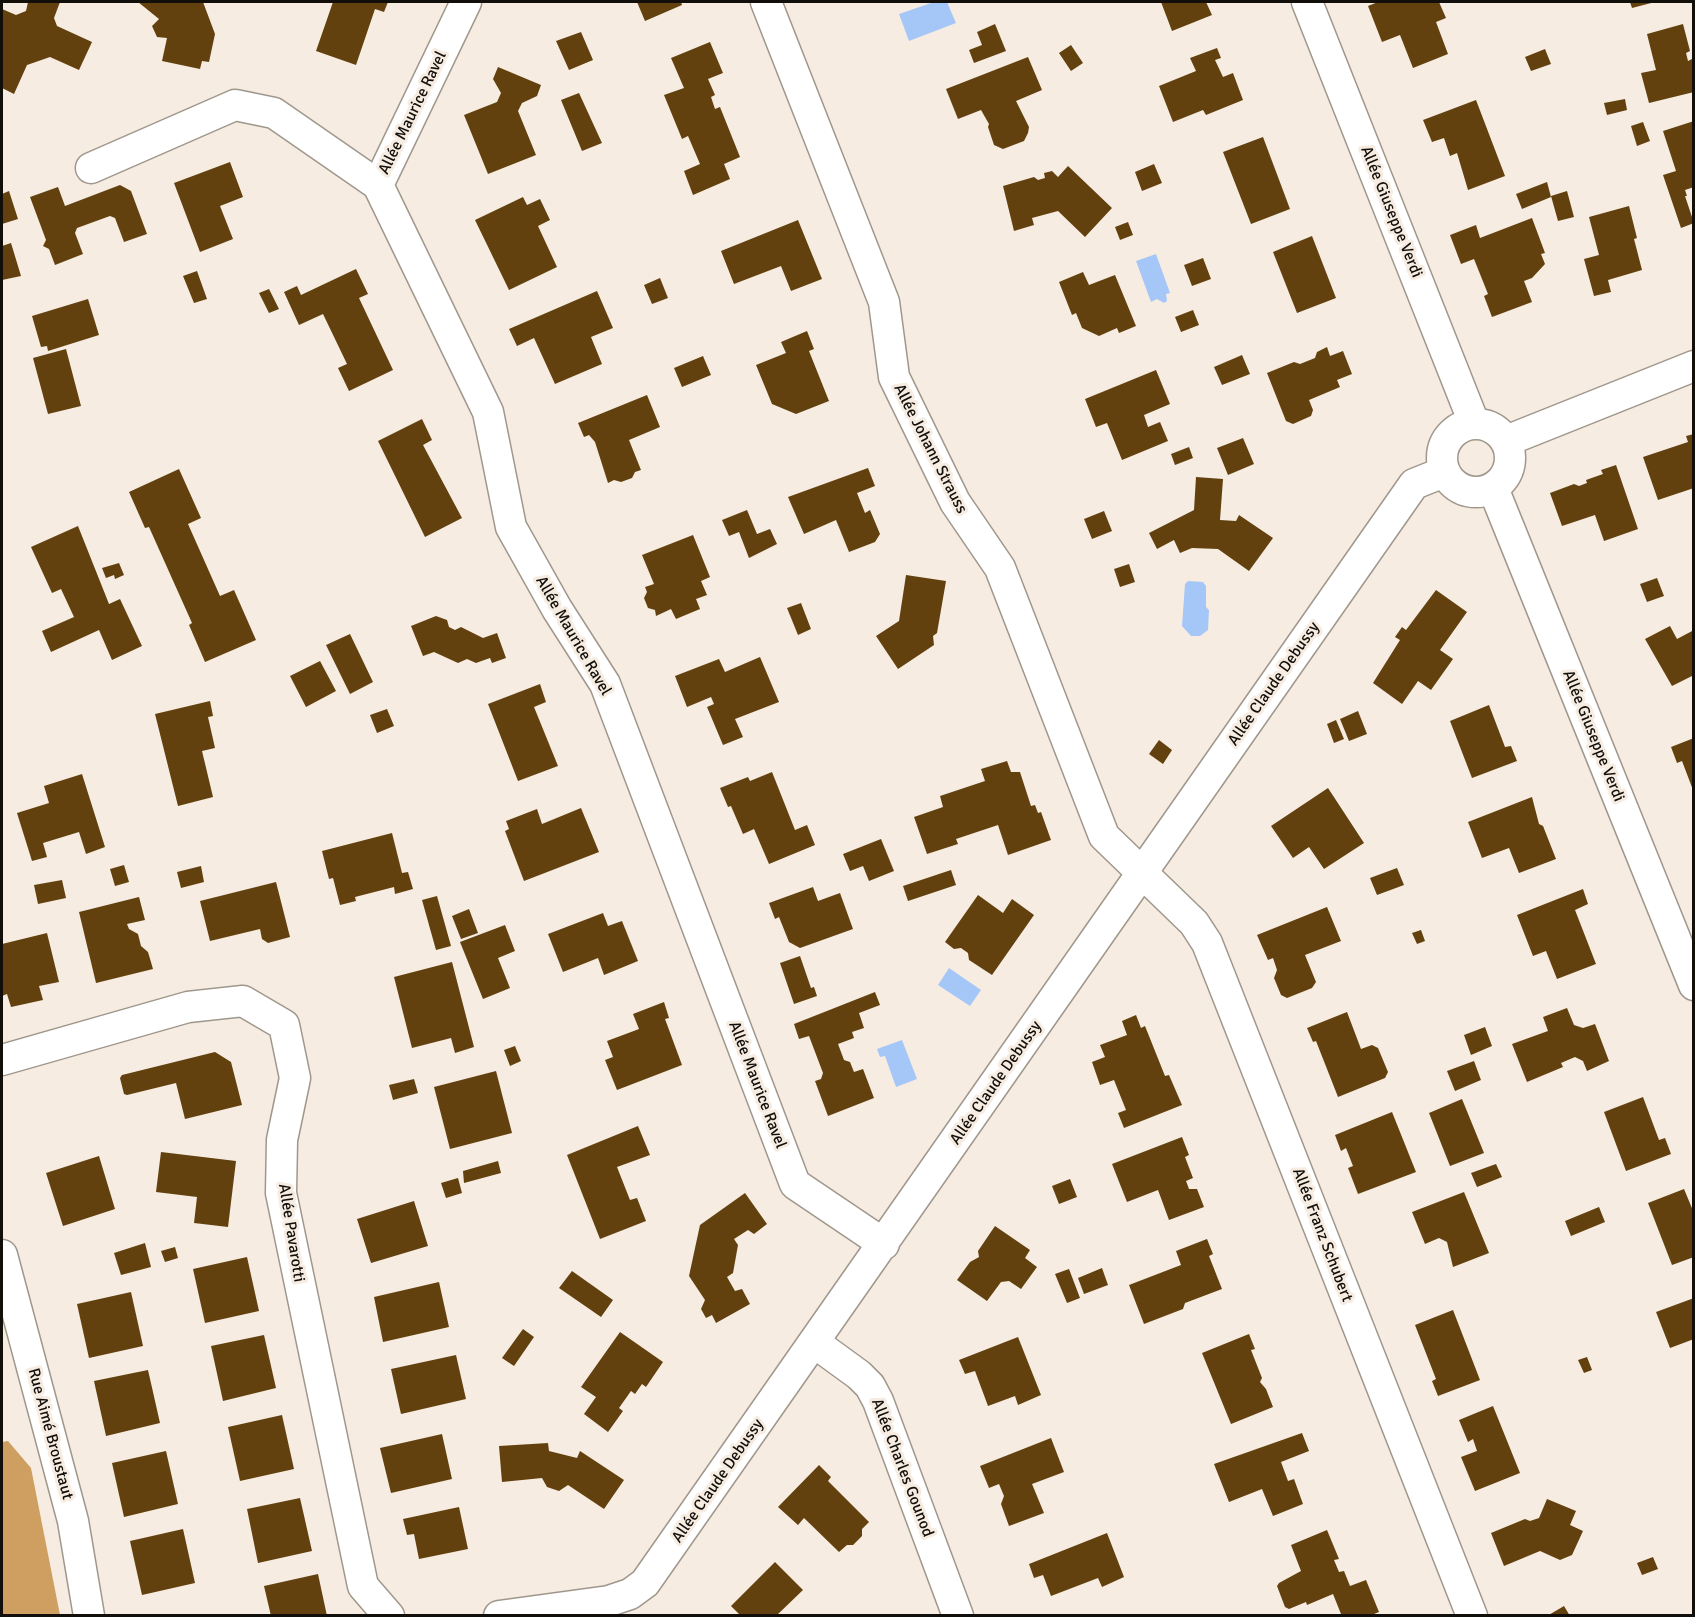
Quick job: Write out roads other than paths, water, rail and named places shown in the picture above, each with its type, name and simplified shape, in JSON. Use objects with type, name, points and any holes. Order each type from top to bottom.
[{"type":"street","name":"Allée Maurice Ravel","points":[[466,2],[378,185],[488,412],[511,527],[556,609],[605,684],[795,1184],[884,1244]]},
{"type":"street","name":"Allée Johann Strauss","points":[[766,2],[884,302],[894,377],[955,502],[1000,568],[1104,836],[1141,874]]},
{"type":"street","name":"Allée Giuseppe Verdi","points":[[1307,2],[1474,423]]},
{"type":"street","points":[[91,168],[235,105],[274,113],[378,185]]},
{"type":"street","points":[[1506,441],[1694,366]]},
{"type":"street","points":[[1474,423],[1486,425],[1498,431],[1506,441],[1510,454],[1509,467],[1504,479],[1493,488],[1480,492],[1466,491],[1453,484],[1444,472],[1441,459],[1444,445],[1451,434],[1461,427],[1474,423]]},
{"type":"street","name":"Allée Claude Debussy","points":[[499,1616],[609,1601],[630,1594],[645,1583],[1414,484],[1444,472]]},
{"type":"street","name":"Allée Giuseppe Verdi","points":[[1493,488],[1694,985]]},
{"type":"street","name":"Allée Franz Schubert","points":[[1141,874],[1194,923],[1207,943],[1472,1616]]},
{"type":"street","name":"Allée Pavarotti","points":[[2,1060],[188,1007],[243,1001],[285,1025],[295,1078],[282,1140],[281,1193],[363,1586],[389,1616]]},
{"type":"street","name":"Rue Aimé Broustaut","points":[[2,1255],[73,1521],[89,1616]]},
{"type":"street","name":"Allée Charles Gounod","points":[[815,1343],[859,1375],[870,1386],[878,1401],[958,1616]]},
{"type":"water","points":[[934,2],[947,2],[956,23],[909,41],[899,14]]},
{"type":"water","points":[[1156,254],[1170,293],[1166,294],[1167,301],[1164,303],[1157,299],[1151,302],[1136,261]]},
{"type":"water","points":[[1188,581],[1203,582],[1206,586],[1206,607],[1209,610],[1208,630],[1200,636],[1191,636],[1182,626],[1185,584]]},
{"type":"water","points":[[949,968],[981,990],[970,1006],[938,985]]},
{"type":"water","points":[[902,1040],[917,1079],[896,1087],[885,1056],[880,1057],[877,1049]]}]
